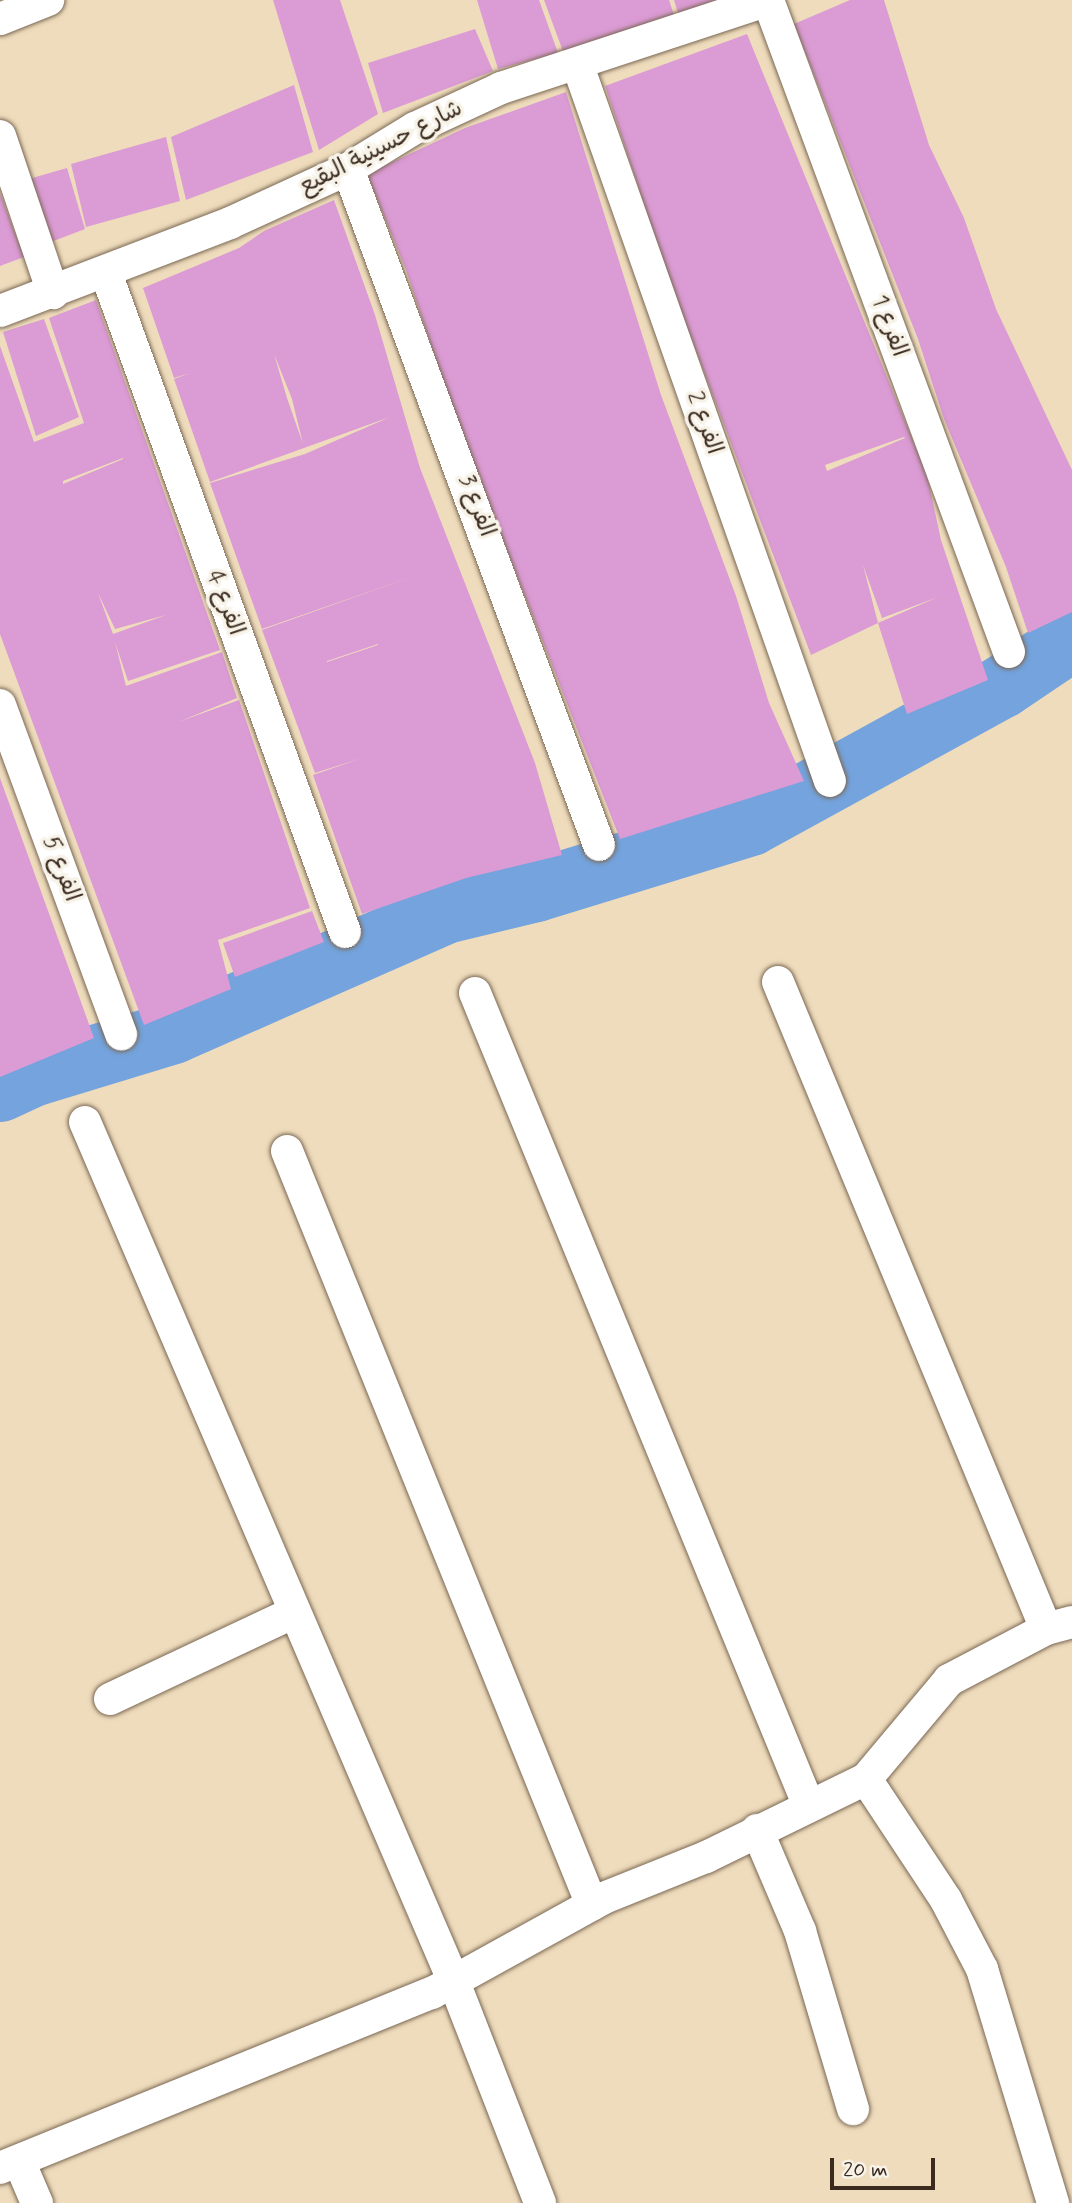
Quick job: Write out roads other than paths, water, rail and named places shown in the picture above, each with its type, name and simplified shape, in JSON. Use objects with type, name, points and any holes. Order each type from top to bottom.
[{"type":"street","points":[[0,19],[48,0]]},
{"type":"street","name":"شارع حسينية البقيع","points":[[0,311],[106,273],[348,169],[415,128],[501,88],[578,66],[768,0]]},
{"type":"street","name":"الفرع 1","points":[[768,0],[1009,652]]},
{"type":"street","name":"الفرع 2","points":[[578,66],[830,781]]},
{"type":"street","points":[[0,136],[53,293]]},
{"type":"street","name":"الفرع 3","points":[[348,169],[599,845]]},
{"type":"street","name":"الفرع 4","points":[[106,273],[345,932]]},
{"type":"street","name":"الفرع 5","points":[[0,705],[121,1034]]},
{"type":"street","points":[[37,2203],[9,2164],[454,1982],[592,1905],[866,1779],[949,1680],[1059,1625],[778,982]]},
{"type":"street","points":[[475,993],[808,1804]]},
{"type":"street","points":[[85,1122],[454,1982],[540,2203]]},
{"type":"street","points":[[287,1151],[592,1905]]},
{"type":"street","points":[[110,1699],[295,1612]]},
{"type":"street","points":[[866,1779],[946,1900],[982,1969],[1053,2203]]},
{"type":"street","points":[[757,1830],[800,1931],[853,2109]]},
{"type":"waterway","points":[[0,1090],[35,1074],[173,1032],[445,912],[536,890],[750,824],[1002,686],[1072,639]]}]
